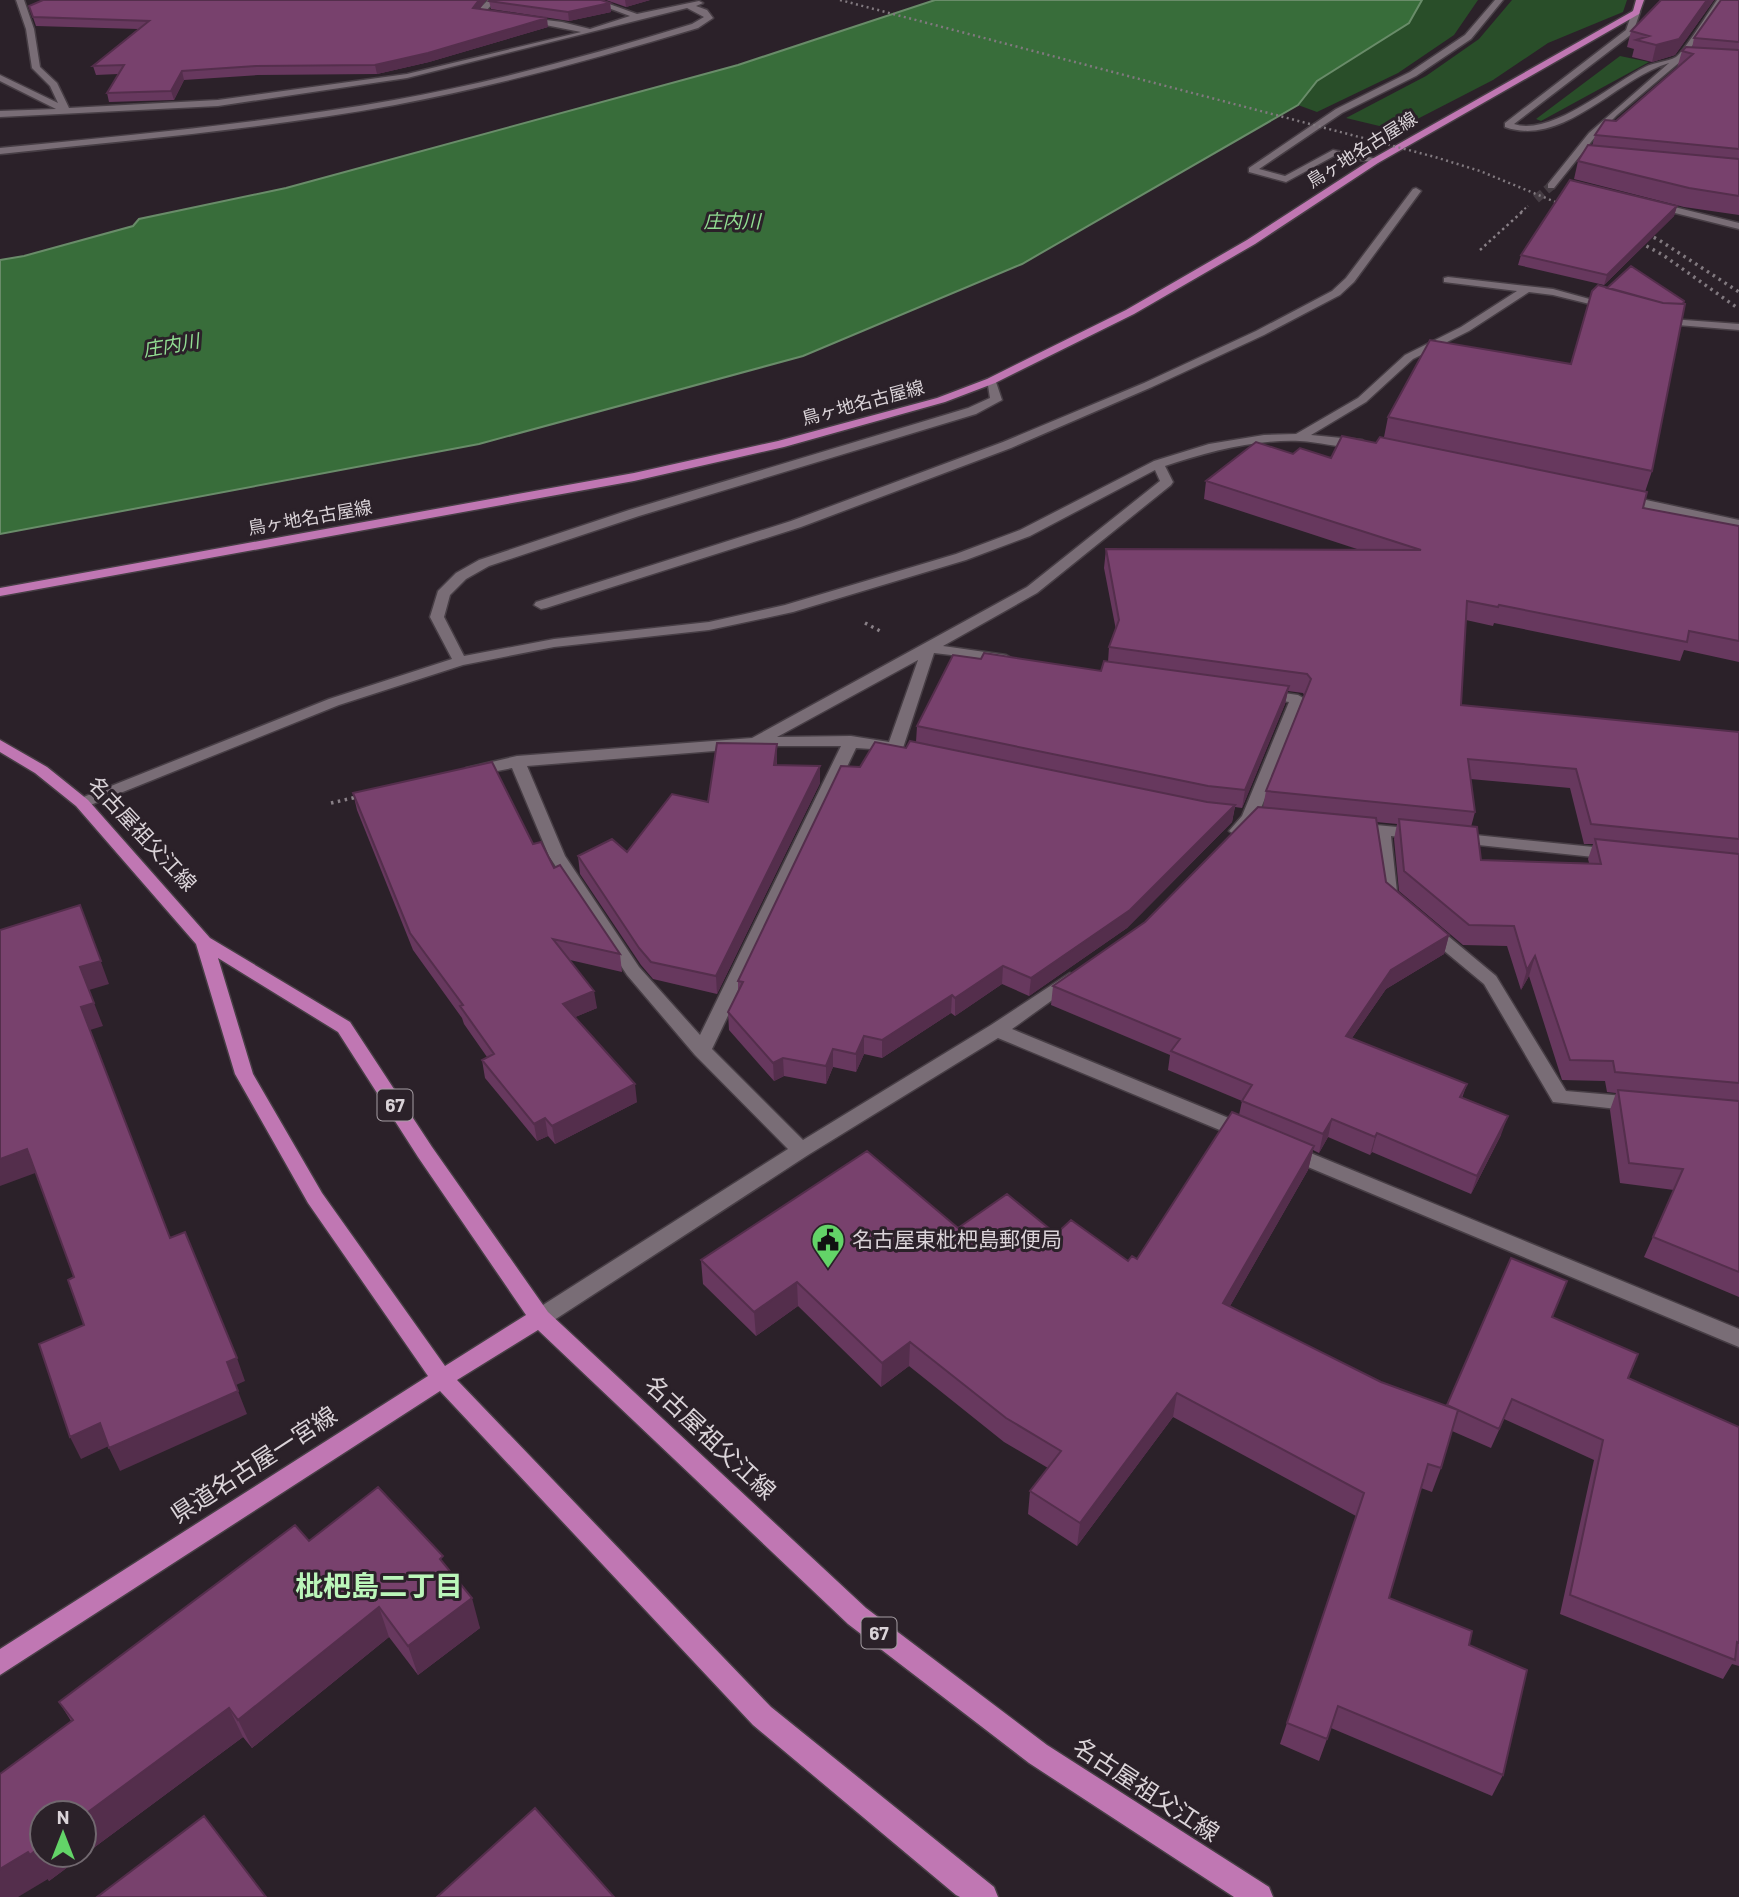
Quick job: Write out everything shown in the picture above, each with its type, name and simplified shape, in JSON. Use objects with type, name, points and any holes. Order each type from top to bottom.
[{"type":"main road","name":"鳥ヶ地名古屋線","points":[[0,593],[634,477],[780,444],[941,400],[991,381],[1130,312],[1251,242],[1375,161],[1638,6]]},
{"type":"main road","name":"名古屋祖父江線","points":[[3,751],[41,770],[82,803],[204,942],[344,1027],[425,1152],[540,1318],[857,1616],[1038,1754],[1259,1897]]},
{"type":"main road","name":"名古屋祖父江線","points":[[204,942],[244,1074],[315,1198],[442,1378],[762,1716],[984,1897]]},
{"type":"main road","name":"県道名古屋一宮線","points":[[0,1663],[442,1378],[540,1318]]},
{"type":"street","points":[[20,0],[28,8],[36,68],[54,85],[66,110]]},
{"type":"street","points":[[492,0],[479,13],[503,16]]},
{"type":"street","points":[[593,0],[637,16]]},
{"type":"street","points":[[0,114],[218,103],[407,76],[590,32],[637,16],[707,0]]},
{"type":"street","points":[[1375,161],[1334,153],[1286,179],[1252,170],[1339,111],[1412,74],[1468,37],[1499,0]]},
{"type":"street","points":[[1570,184],[1554,183],[1577,158],[1592,135],[1614,113],[1680,58],[1721,0]]},
{"type":"street","points":[[0,151],[241,126],[398,101],[533,71],[695,26],[709,18],[705,12],[689,6]]},
{"type":"street","points":[[1638,6],[1630,31],[1508,125],[1513,129],[1533,130],[1559,122],[1643,69],[1680,58],[1739,63]]},
{"type":"street","points":[[514,18],[562,24],[590,32]]},
{"type":"street","points":[[0,78],[66,110]]},
{"type":"street","points":[[1577,158],[1590,159]]},
{"type":"street","points":[[541,605],[796,524],[1007,445],[1148,385],[1260,333],[1336,293],[1350,280],[1416,191]]},
{"type":"street","points":[[1648,203],[1739,226]]},
{"type":"street","points":[[1448,281],[1527,289],[1589,300],[1622,310]]},
{"type":"street","points":[[1299,437],[1362,400],[1409,357],[1465,329],[1527,289]]},
{"type":"street","points":[[1645,317],[1657,321],[1739,327]]},
{"type":"street","points":[[460,661],[437,617],[443,594],[460,576],[484,563],[634,513],[972,411],[996,400],[991,381]]},
{"type":"street","points":[[82,803],[334,702],[460,661],[587,638],[709,625],[788,609],[961,557],[1025,533],[1158,464],[1218,446],[1299,437],[1381,448]]},
{"type":"street","points":[[751,745],[1032,590],[1167,482],[1158,464]]},
{"type":"street","points":[[1615,498],[1739,524]]},
{"type":"street","points":[[924,651],[1025,662]]},
{"type":"street","points":[[452,776],[517,761],[751,745],[851,741],[902,749],[924,651]]},
{"type":"street","points":[[1221,847],[1256,819],[1298,699],[1243,692]]},
{"type":"street","points":[[702,1050],[851,741]]},
{"type":"street","points":[[517,761],[557,856],[633,971],[702,1050],[801,1150]]},
{"type":"street","points":[[1227,815],[1256,819]]},
{"type":"street","points":[[1342,827],[1626,855]]},
{"type":"street","points":[[1382,831],[1389,894],[1490,981],[1560,1097],[1656,1105]]},
{"type":"street","points":[[540,1318],[801,1150],[997,1030],[1082,971]]},
{"type":"street","points":[[997,1030],[1739,1338]]},
{"type":"path","points":[[1448,281],[1529,205]]},
{"type":"path","points":[[822,599],[924,651]]},
{"type":"path","points":[[331,803],[358,797]]},
{"type":"shaded area","points":[[1422,0],[1478,0],[1454,35],[1398,73],[1317,112],[1298,105],[1317,81],[1409,23]]},
{"type":"shaded area","points":[[1512,0],[1627,0],[1623,12],[1548,43],[1493,80],[1396,130],[1346,118],[1426,76],[1479,39]]},
{"type":"shaded area","points":[[1620,56],[1649,62],[1541,121],[1536,119]]},
{"type":"water","name":"庄内川","points":[[935,0],[1422,0],[1409,23],[1317,81],[1298,105],[1022,264],[803,356],[479,444],[0,534],[0,260],[133,226],[139,219],[286,188],[738,65]]},
{"type":"building","points":[[43,0],[479,0],[473,8],[547,18],[428,53],[375,65],[256,66],[182,71],[171,91],[107,93],[124,65],[93,66],[149,21],[33,17],[29,6]]},
{"type":"building","points":[[490,0],[601,0],[610,3],[568,12]]},
{"type":"building","points":[[1661,0],[1707,0],[1679,39],[1656,45],[1636,40],[1649,36],[1631,31]]},
{"type":"building","points":[[1721,0],[1739,0],[1739,42],[1694,38]]},
{"type":"building","points":[[1686,47],[1739,50],[1739,149],[1595,135],[1605,120],[1616,121],[1693,54],[1682,51]]},
{"type":"building","points":[[1588,145],[1739,159],[1739,196],[1689,188],[1578,161]]},
{"type":"building","points":[[1570,180],[1677,206],[1607,275],[1521,255]]},
{"type":"building","points":[[1631,266],[1684,301],[1683,304],[1663,303],[1607,288]]},
{"type":"building","points":[[1598,285],[1663,303],[1685,304],[1652,471],[1388,417],[1430,340],[1571,364],[1592,291]]},
{"type":"building","points":[[1342,436],[1376,443],[1380,437],[1647,492],[1643,508],[1739,526],[1739,641],[1689,631],[1687,642],[1467,601],[1461,705],[1739,732],[1739,839],[1591,824],[1576,769],[1468,759],[1475,812],[1266,791],[1311,679],[1307,674],[1109,647],[1119,620],[1106,549],[1421,550],[1206,481],[1256,442],[1293,454],[1300,448],[1331,458]]},
{"type":"building","points":[[984,653],[1101,671],[1104,661],[1289,686],[1245,790],[1208,786],[917,726],[953,655],[981,659]]},
{"type":"building","points":[[910,741],[1207,802],[1235,805],[1130,910],[1031,978],[1003,966],[955,998],[952,995],[882,1040],[864,1036],[856,1054],[833,1049],[826,1066],[783,1058],[773,1063],[728,1012],[743,982],[738,981],[841,766],[860,767],[875,742],[906,748]]},
{"type":"building","points":[[717,743],[777,744],[774,765],[820,766],[716,976],[651,962],[578,856],[612,839],[627,852],[672,794],[708,802]]},
{"type":"building","points":[[492,762],[533,844],[541,842],[554,868],[560,865],[620,954],[553,939],[594,991],[563,1004],[635,1084],[552,1126],[545,1118],[534,1124],[482,1060],[494,1054],[460,1006],[463,1005],[410,933],[353,793]]},
{"type":"building","points":[[1258,807],[1376,818],[1386,882],[1449,935],[1391,970],[1346,1036],[1467,1084],[1460,1097],[1508,1116],[1477,1176],[1377,1133],[1375,1137],[1332,1119],[1323,1134],[1242,1101],[1252,1085],[1171,1051],[1180,1039],[1053,986],[1145,922]]},
{"type":"building","points":[[1399,819],[1477,827],[1481,860],[1601,864],[1595,839],[1739,854],[1739,1083],[1615,1072],[1613,1061],[1570,1060],[1535,956],[1527,970],[1514,926],[1469,925],[1404,871]]},
{"type":"building","points":[[80,905],[101,961],[80,967],[94,1003],[81,1007],[170,1238],[185,1232],[237,1358],[227,1362],[238,1391],[109,1448],[100,1423],[70,1437],[39,1344],[84,1325],[68,1280],[74,1277],[27,1149],[0,1159],[0,930]]},
{"type":"building","points":[[1618,1090],[1739,1101],[1739,1272],[1653,1237],[1683,1169],[1629,1163]]},
{"type":"building","points":[[1232,1112],[1314,1146],[1223,1303],[1381,1382],[1458,1410],[1441,1468],[1428,1464],[1389,1598],[1472,1631],[1469,1645],[1527,1670],[1503,1775],[1338,1706],[1327,1739],[1287,1723],[1364,1493],[1177,1393],[1080,1523],[1030,1491],[1061,1451],[1006,1418],[910,1342],[882,1363],[797,1282],[754,1312],[701,1260],[867,1151],[958,1228],[1007,1194],[1056,1234],[1071,1220],[1128,1261],[1132,1256],[1137,1259]]},
{"type":"building","points":[[1511,1258],[1567,1281],[1552,1317],[1638,1354],[1628,1378],[1739,1427],[1739,1643],[1737,1642],[1735,1660],[1570,1595],[1603,1440],[1512,1399],[1499,1429],[1447,1405]]},
{"type":"building","points":[[378,1487],[443,1556],[440,1559],[472,1598],[408,1646],[379,1607],[238,1720],[229,1708],[98,1805],[98,1799],[28,1799],[28,1852],[0,1869],[0,1774],[73,1720],[59,1702],[295,1525],[309,1541]]},
{"type":"building","points":[[535,1808],[614,1897],[437,1897]]},
{"type":"building","points":[[204,1816],[266,1897],[97,1897]]},
{"type":"tunnel","points":[[1536,199],[1551,186]]},
{"type":"railway","points":[[840,0],[1435,157],[1480,171],[1575,210]]},
{"type":"railway","points":[[1635,228],[1659,240],[1739,292]]},
{"type":"railway","points":[[1628,236],[1663,255],[1739,309]]},
{"type":"place","name":"名古屋東枇杷島郵便局","points":[[828,1270]]},
{"type":"district","name":"枇杷島二丁目","points":[[379,1586]]}]
